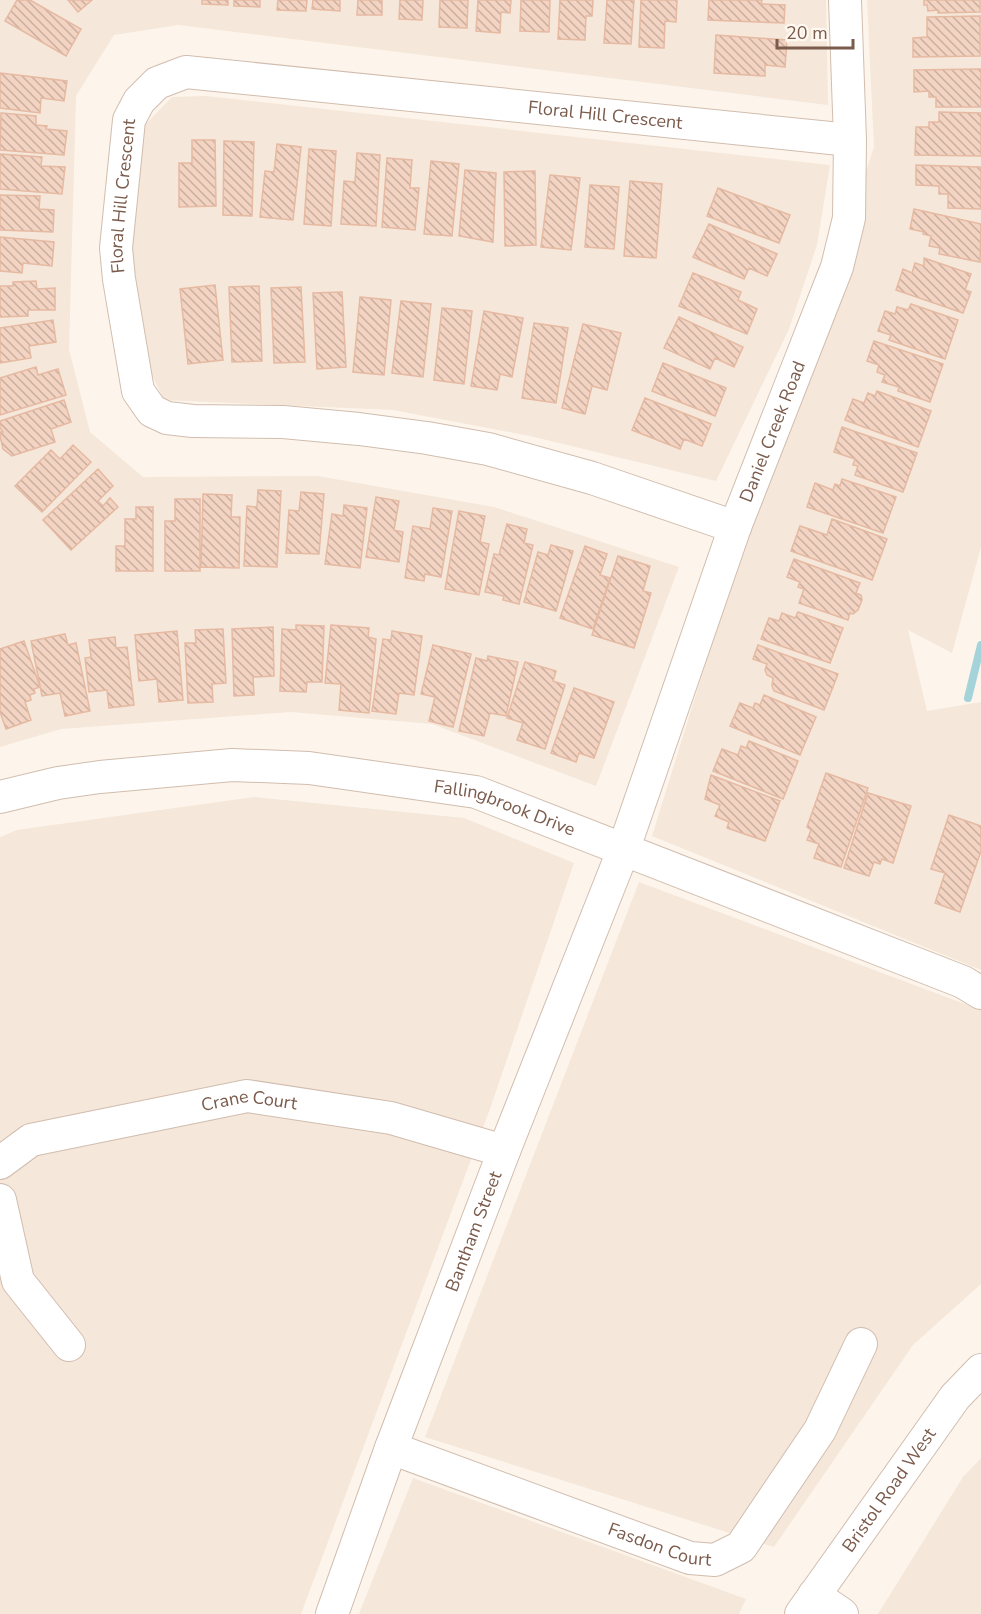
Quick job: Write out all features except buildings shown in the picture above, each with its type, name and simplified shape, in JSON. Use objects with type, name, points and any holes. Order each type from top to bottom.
[{"type":"street","name":"Daniel Creek Road","points":[[623,851],[735,527],[837,267],[849,218],[850,140],[845,0]]},
{"type":"street","name":"Floral Hill Crescent","points":[[735,527],[592,478],[488,449],[358,429],[283,422],[193,421],[167,418],[152,411],[138,391],[116,248],[129,120],[139,101],[157,82],[186,72],[850,140]]},
{"type":"street","name":"Fallingbrook Drive","points":[[0,797],[58,783],[143,772],[232,765],[309,768],[476,792],[963,982],[981,993]]},
{"type":"street","name":"Bantham Street","points":[[332,1614],[391,1448],[504,1151],[623,851]]},
{"type":"street","name":"Crane Court","points":[[0,1163],[31,1140],[247,1096],[391,1118],[504,1151]]},
{"type":"street","points":[[0,1200],[18,1281],[69,1345]]},
{"type":"street","name":"Fasdon Court","points":[[391,1448],[690,1558],[715,1560],[741,1547],[754,1528],[820,1430],[861,1344]]},
{"type":"street","name":"Bristol Road West","points":[[808,1605],[955,1397],[981,1370]]},
{"type":"street","points":[[808,1605],[842,1614]]},
{"type":"shaded area","points":[[0,0],[826,0],[828,105],[178,25],[114,35],[76,96],[69,349],[90,432],[143,477],[318,476],[494,507],[679,567],[596,786],[432,724],[291,712],[61,729],[0,747]]},
{"type":"shaded area","points":[[867,0],[981,0],[981,547],[952,653],[908,630],[927,711],[981,702],[981,970],[652,836],[733,575],[874,147]]},
{"type":"shaded area","points":[[206,96],[830,165],[817,245],[789,329],[716,481],[530,436],[393,410],[164,400],[149,369],[130,258],[143,127],[172,97]]},
{"type":"shaded area","points":[[254,797],[464,818],[574,863],[491,1106],[301,1614],[0,1614],[0,837],[17,830]]},
{"type":"shaded area","points":[[639,882],[981,1010],[981,1284],[913,1345],[774,1547],[425,1437]]},
{"type":"shaded area","points":[[981,1458],[981,1614],[878,1614],[963,1477]]},
{"type":"shaded area","points":[[413,1478],[746,1599],[739,1614],[359,1614]]},
{"type":"waterway","points":[[968,698],[981,645]]}]
